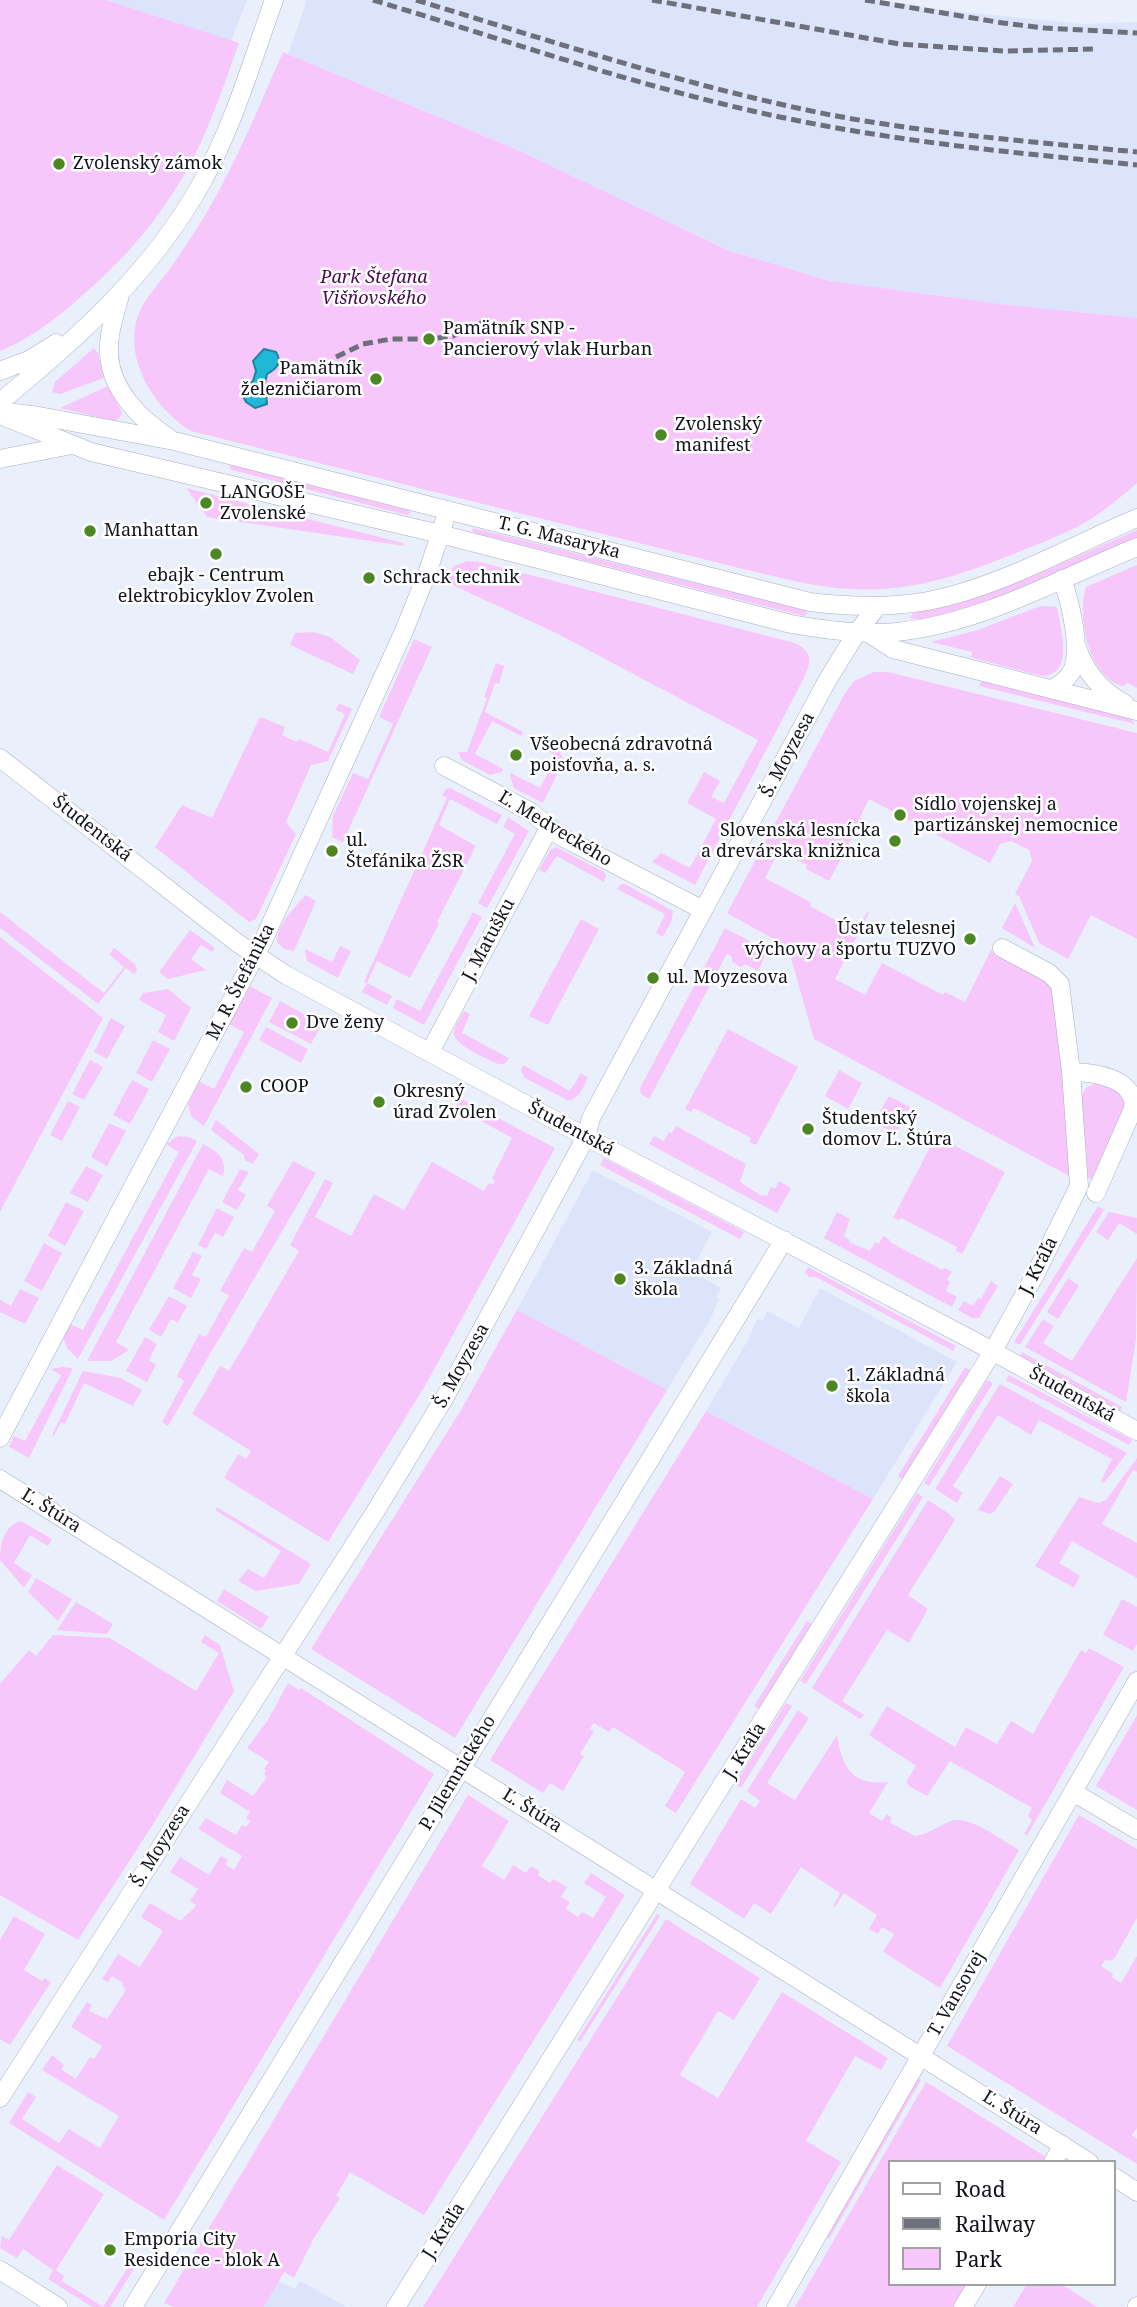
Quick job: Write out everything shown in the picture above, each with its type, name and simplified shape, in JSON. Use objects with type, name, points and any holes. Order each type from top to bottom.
[{"type":"street","points":[[0,402],[79,334],[120,294],[162,245],[203,181],[221,143],[274,0]]},
{"type":"street","points":[[120,294],[109,354],[115,379],[140,415],[174,441]]},
{"type":"street","points":[[0,371],[79,334]]},
{"type":"street","name":"T. G. Masaryka","points":[[0,413],[39,416],[174,441],[810,602],[877,607],[927,601],[968,590],[1137,518]]},
{"type":"street","name":"T. G. Masaryka","points":[[0,413],[91,452],[440,534],[791,624],[862,632],[895,632],[960,620],[1137,547]]},
{"type":"street","points":[[0,459],[72,445]]},
{"type":"street","name":"T. G. Masaryka","points":[[1109,530],[1137,507]]},
{"type":"street","name":"M. R. Štefánika","points":[[0,1438],[256,956],[404,631],[448,510]]},
{"type":"street","name":"T. G. Masaryka","points":[[1052,689],[1061,684],[1073,669],[1076,655],[1070,604],[1062,579]]},
{"type":"street","name":"Š. Moyzesa","points":[[0,2098],[446,1397],[586,1137],[591,1118],[827,681],[877,607]]},
{"type":"street","name":"T. G. Masaryka","points":[[862,632],[893,649],[1137,711]]},
{"type":"street","name":"T. G. Masaryka","points":[[1073,634],[1088,673],[1114,698],[1137,711]]},
{"type":"street","name":"Študentská","points":[[0,758],[256,956],[286,975],[586,1137],[993,1351],[1137,1431]]},
{"type":"street","name":"Ľ. Medveckého","points":[[444,766],[531,812],[549,828],[572,842],[703,910]]},
{"type":"street","name":"J. Matušku","points":[[430,1052],[549,828]]},
{"type":"street","points":[[1002,948],[1049,974],[1060,984],[1071,1073],[1079,1186],[1098,1194],[1135,1100],[1122,1084],[1104,1076],[1088,1072],[1071,1073]]},
{"type":"street","name":"J. Kráľa","points":[[396,2307],[993,1351],[1035,1275],[1079,1186]]},
{"type":"street","name":"P. Jilemnického","points":[[133,2307],[785,1240]]},
{"type":"street","name":"Ľ. Štúra","points":[[0,1479],[1086,2160]]},
{"type":"street","name":"T. Vansovej","points":[[776,2307],[1137,1681]]},
{"type":"street","points":[[1073,1792],[1137,1830]]},
{"type":"street","points":[[1054,2160],[1063,2145]]},
{"type":"street","points":[[1116,2178],[1137,2192]]},
{"type":"street","points":[[0,2270],[58,2307]]},
{"type":"street","points":[[963,2307],[976,2286]]},
{"type":"shaded area","points":[[106,0],[247,0],[231,41]]},
{"type":"shaded area","points":[[307,0],[880,0],[943,10],[1082,24],[1137,22],[1137,318],[1001,304],[830,281],[727,250],[520,151],[288,54]]},
{"type":"shaded area","name":"3. Základná škola","points":[[593,1170],[712,1232],[691,1271],[721,1288],[716,1298],[719,1299],[710,1320],[667,1390],[517,1310]]},
{"type":"shaded area","name":"1. Základná škola","points":[[820,1288],[957,1362],[873,1499],[706,1411],[748,1340],[757,1319],[763,1320],[767,1311],[799,1328]]},
{"type":"shaded area","points":[[279,2281],[295,2289],[300,2281],[347,2307],[264,2307]]},
{"type":"green space","points":[[0,0],[106,0],[239,43],[193,158],[150,225],[115,265],[67,308],[30,336],[0,351]]},
{"type":"green space","name":"Park Štefana Višňovského","points":[[283,52],[520,151],[727,250],[830,281],[1001,304],[1137,318],[1137,483],[1086,522],[984,565],[911,586],[853,589],[811,584],[743,569],[191,431],[168,413],[142,374],[134,344],[137,320],[148,297],[179,256],[218,193]]},
{"type":"green space","points":[[94,348],[98,353],[104,378],[60,394],[52,392],[55,382]]},
{"type":"green space","points":[[108,386],[122,413],[119,419],[114,421],[60,408]]},
{"type":"green space","points":[[232,465],[408,510],[411,513],[407,515],[232,470],[229,467]]},
{"type":"green space","points":[[186,488],[403,543],[405,546],[207,517]]},
{"type":"green space","points":[[473,528],[805,610],[808,613],[804,616],[475,533]]},
{"type":"green space","points":[[1137,530],[1137,538],[985,602],[927,619],[910,618],[913,613],[971,599],[999,589]]},
{"type":"green space","points":[[467,561],[480,562],[795,643],[809,655],[809,665],[802,682],[695,885],[652,862],[661,853],[690,868],[716,819],[687,803],[704,772],[720,781],[711,797],[724,803],[758,740],[556,633],[446,582],[454,566]]},
{"type":"green space","points":[[1137,565],[1137,688],[1128,683],[1123,686],[1101,671],[1088,644],[1083,614],[1086,587]]},
{"type":"green space","points":[[1040,606],[1057,607],[1061,626],[1062,659],[1053,673],[1042,676],[973,658],[972,652],[931,642],[978,630]]},
{"type":"green space","points":[[313,632],[330,637],[360,660],[353,674],[290,645],[295,633]]},
{"type":"green space","points":[[414,639],[432,647],[343,842],[332,837],[333,816],[353,773],[368,779],[393,724],[379,717]]},
{"type":"green space","points":[[496,663],[504,666],[499,684],[495,683],[485,712],[523,732],[521,736],[492,721],[475,754],[503,769],[502,772],[490,775],[462,760],[458,752],[467,752],[487,698],[484,697]]},
{"type":"green space","points":[[874,672],[888,672],[1137,733],[1137,939],[1091,915],[1068,959],[1039,943],[1019,896],[1015,894],[1032,861],[1029,850],[1011,841],[1000,844],[990,863],[869,799],[860,817],[862,819],[829,881],[806,869],[807,865],[779,851],[765,878],[856,931],[867,912],[869,913],[835,979],[865,995],[882,963],[943,995],[945,992],[965,1002],[991,950],[1040,976],[1056,991],[1071,1177],[814,1039],[788,947],[727,913],[844,695],[854,681]]},
{"type":"green space","points":[[982,680],[1131,718],[1135,724],[979,686]]},
{"type":"green space","points":[[339,703],[352,709],[328,761],[311,765],[286,822],[296,834],[256,919],[249,922],[155,847],[182,805],[212,818],[260,717],[285,727],[282,735],[297,742],[299,739],[328,752],[345,714],[336,710]]},
{"type":"green space","points":[[531,736],[559,751],[564,760],[543,803],[514,788],[510,776],[511,773],[540,788],[557,756],[529,740]]},
{"type":"green space","points":[[450,788],[502,815],[497,824],[450,799],[439,825],[476,846],[410,978],[377,961],[367,983],[364,982],[447,798],[442,795],[446,789]]},
{"type":"green space","points":[[508,817],[529,831],[487,908],[478,903],[515,834],[503,827]]},
{"type":"green space","points":[[556,847],[604,872],[604,882],[557,856],[545,873],[539,870],[550,850]]},
{"type":"green space","points":[[621,884],[673,911],[672,920],[663,937],[656,933],[665,914],[617,889]]},
{"type":"green space","points":[[305,895],[316,901],[294,951],[284,949],[277,942],[280,929]]},
{"type":"green space","points":[[1015,903],[1035,948],[1002,928]]},
{"type":"green space","points":[[0,912],[104,993],[124,967],[109,954],[114,948],[135,964],[137,971],[134,974],[126,968],[98,1004],[0,928]]},
{"type":"green space","points":[[473,912],[482,917],[424,1025],[393,1008],[397,999],[420,1011]]},
{"type":"green space","points":[[581,919],[599,929],[548,1025],[529,1016]]},
{"type":"green space","points":[[725,928],[753,943],[765,956],[758,971],[745,964],[741,967],[732,962],[732,957],[727,954],[649,1099],[641,1094],[640,1088]]},
{"type":"green space","points":[[190,930],[215,948],[212,952],[201,945],[191,959],[206,970],[168,979],[159,972]]},
{"type":"green space","points":[[0,937],[103,1018],[0,1212]]},
{"type":"green space","points":[[340,946],[351,951],[338,978],[307,961],[305,949],[332,962]]},
{"type":"green space","points":[[367,983],[392,996],[387,1005],[362,992]]},
{"type":"green space","points":[[250,986],[272,998],[204,1126],[191,1116],[188,1105],[199,1081],[214,1089],[241,1038],[244,1032],[229,1024]]},
{"type":"green space","points":[[168,989],[191,1008],[174,1041],[158,1032],[166,1015],[139,1000],[143,993]]},
{"type":"green space","points":[[280,1001],[322,1024],[311,1044],[269,1022]]},
{"type":"green space","points":[[464,1011],[470,1014],[462,1033],[509,1058],[505,1063],[498,1064],[484,1058],[454,1036]]},
{"type":"green space","points":[[111,1018],[125,1026],[107,1059],[94,1052]]},
{"type":"green space","points":[[266,1027],[308,1049],[301,1063],[259,1040]]},
{"type":"green space","points":[[728,1029],[798,1067],[756,1145],[749,1142],[751,1138],[694,1108],[691,1112],[685,1109]]},
{"type":"green space","points":[[153,1040],[170,1049],[152,1082],[136,1073]]},
{"type":"green space","points":[[90,1060],[103,1067],[84,1100],[72,1094]]},
{"type":"green space","points":[[523,1065],[570,1091],[581,1073],[588,1078],[578,1096],[567,1100],[525,1078],[521,1071]]},
{"type":"green space","points":[[839,1070],[862,1083],[848,1109],[825,1096]]},
{"type":"green space","points":[[132,1080],[149,1089],[130,1124],[113,1115]]},
{"type":"green space","points":[[1098,1082],[1120,1092],[1126,1107],[1094,1178],[1091,1179],[1086,1177],[1081,1096],[1086,1088]]},
{"type":"green space","points":[[889,1096],[910,1107],[896,1134],[874,1122]]},
{"type":"green space","points":[[460,1098],[555,1148],[425,1386],[328,1542],[224,1478],[238,1454],[246,1459],[251,1451],[192,1414],[220,1366],[229,1371],[299,1251],[290,1245],[325,1179],[333,1183],[315,1217],[351,1236],[374,1194],[404,1210],[432,1162],[484,1191],[489,1183],[493,1185],[495,1180],[492,1178],[512,1138],[456,1107]]},
{"type":"green space","points":[[68,1101],[80,1107],[62,1141],[50,1135]]},
{"type":"green space","points":[[216,1120],[259,1154],[253,1164],[211,1130]]},
{"type":"green space","points":[[109,1123],[126,1131],[107,1166],[91,1157]]},
{"type":"green space","points":[[676,1126],[746,1164],[740,1182],[760,1195],[767,1196],[771,1187],[775,1189],[779,1181],[791,1188],[777,1213],[649,1144],[654,1136],[664,1141]]},
{"type":"green space","points":[[178,1136],[197,1141],[78,1359],[67,1348],[63,1337],[70,1324],[83,1330],[179,1152],[166,1144]]},
{"type":"green space","points":[[936,1136],[1005,1172],[962,1254],[956,1251],[957,1247],[901,1218],[893,1218]]},
{"type":"green space","points":[[203,1144],[223,1160],[223,1176],[209,1169],[116,1342],[129,1350],[111,1361],[87,1361]]},
{"type":"green space","points":[[604,1158],[744,1232],[740,1239],[600,1165]]},
{"type":"green space","points":[[293,1161],[316,1173],[168,1426],[162,1422],[184,1381],[177,1376],[199,1334],[206,1337],[229,1295],[220,1291],[244,1248],[252,1252],[275,1211],[267,1206]]},
{"type":"green space","points":[[86,1166],[103,1175],[88,1202],[70,1193]]},
{"type":"green space","points":[[240,1169],[249,1172],[238,1190],[246,1195],[237,1210],[222,1202]]},
{"type":"green space","points":[[66,1202],[84,1211],[65,1246],[48,1236]]},
{"type":"green space","points":[[1098,1206],[1104,1210],[1020,1345],[1014,1342]]},
{"type":"green space","points":[[217,1208],[234,1217],[223,1237],[215,1233],[206,1249],[198,1245]]},
{"type":"green space","points":[[837,1212],[850,1219],[844,1236],[849,1242],[870,1251],[875,1242],[879,1244],[883,1236],[942,1270],[944,1268],[952,1272],[947,1280],[950,1282],[946,1291],[957,1297],[952,1307],[824,1238]]},
{"type":"green space","points":[[1109,1212],[1137,1218],[1137,1234],[1119,1223],[1108,1240],[1096,1232]]},
{"type":"green space","points":[[44,1243],[62,1253],[42,1291],[24,1281]]},
{"type":"green space","points":[[193,1252],[202,1256],[192,1275],[201,1279],[191,1298],[173,1288]]},
{"type":"green space","points":[[1137,1258],[1136,1339],[1126,1402],[1025,1347],[1043,1319],[1054,1326],[1043,1343],[1072,1361]]},
{"type":"green space","points":[[808,1267],[956,1346],[953,1351],[816,1277],[809,1277],[805,1272]]},
{"type":"green space","points":[[1068,1278],[1079,1286],[1058,1319],[1047,1312]]},
{"type":"green space","points":[[991,1281],[998,1286],[979,1318],[972,1318],[958,1310],[964,1301],[973,1306],[978,1298],[981,1299]]},
{"type":"green space","points":[[20,1289],[39,1298],[25,1324],[0,1312],[0,1300],[11,1306]]},
{"type":"green space","points":[[169,1296],[187,1306],[178,1323],[171,1319],[161,1337],[149,1330]]},
{"type":"green space","points":[[517,1310],[667,1390],[455,1738],[311,1649],[461,1410]]},
{"type":"green space","points":[[145,1337],[157,1344],[149,1360],[156,1365],[147,1382],[126,1371]]},
{"type":"green space","points":[[1022,1352],[1122,1407],[1120,1411],[1020,1356]]},
{"type":"green space","points":[[965,1367],[970,1370],[902,1479],[898,1476]]},
{"type":"green space","points":[[73,1368],[29,1458],[9,1447],[14,1436],[25,1441],[61,1375],[51,1369]]},
{"type":"green space","points":[[83,1371],[121,1378],[142,1390],[133,1406],[84,1383],[65,1424],[61,1422],[54,1436],[52,1435]]},
{"type":"green space","points":[[1009,1375],[1132,1440],[1129,1445],[1006,1380]]},
{"type":"green space","points":[[987,1380],[993,1383],[929,1486],[924,1483]]},
{"type":"green space","points":[[1000,1384],[1127,1453],[1104,1483],[1101,1481],[1112,1459],[1039,1420],[1031,1435],[998,1415],[953,1486],[963,1493],[957,1503],[935,1489]]},
{"type":"green space","points":[[706,1411],[873,1499],[676,1813],[665,1806],[685,1772],[613,1727],[609,1732],[594,1723],[590,1729],[594,1731],[580,1754],[584,1756],[563,1791],[550,1783],[543,1793],[490,1760]]},
{"type":"green space","points":[[1137,1458],[1137,1472],[1133,1470],[1102,1524],[1137,1543],[1137,1578],[1072,1541],[1059,1563],[1080,1576],[1074,1588],[1035,1566],[1079,1497],[1099,1503],[1106,1500]]},
{"type":"green space","points":[[1000,1476],[1013,1484],[994,1512],[990,1514],[978,1510]]},
{"type":"green space","points":[[917,1493],[923,1497],[806,1684],[800,1681]]},
{"type":"green space","points":[[928,1500],[955,1520],[908,1595],[928,1609],[909,1643],[887,1630],[842,1701],[864,1715],[860,1719],[812,1688]]},
{"type":"green space","points":[[217,1507],[311,1564],[299,1584],[256,1591],[238,1581],[248,1569],[264,1578],[281,1551],[215,1510]]},
{"type":"green space","points":[[21,1521],[52,1539],[48,1546],[30,1535],[14,1563],[32,1575],[24,1588],[0,1560],[2,1542],[7,1531]]},
{"type":"green space","points":[[36,1578],[72,1599],[58,1621],[28,1592]]},
{"type":"green space","points":[[224,1589],[269,1617],[261,1629],[217,1601]]},
{"type":"green space","points":[[1122,1599],[1137,1607],[1137,1644],[1133,1651],[1103,1635]]},
{"type":"green space","points":[[76,1602],[113,1624],[107,1634],[57,1630]]},
{"type":"green space","points":[[807,1621],[812,1624],[759,1709],[754,1706]]},
{"type":"green space","points":[[53,1635],[110,1638],[196,1691],[219,1653],[201,1642],[205,1635],[220,1645],[234,1691],[152,1826],[78,1940],[0,1895],[0,1684],[29,1650],[36,1656]]},
{"type":"green space","points":[[1089,1648],[1124,1667],[1027,1836],[1024,1834],[1032,1820],[1028,1816],[1032,1808],[950,1761],[927,1796],[906,1782],[916,1766],[869,1735],[887,1706],[955,1747],[966,1727],[997,1744],[1011,1721],[1033,1734],[1081,1650],[1086,1653]]},
{"type":"green space","points":[[288,1683],[299,1690],[301,1688],[434,1774],[164,2220],[9,2123],[28,2092],[36,2097],[22,2119],[59,2143],[69,2129],[100,2148],[119,2116],[42,2070],[52,2055],[64,2065],[61,2069],[76,2079],[90,2057],[94,2059],[102,2046],[71,2027],[87,2002],[92,2005],[89,2011],[107,2019],[126,1990],[123,1983],[112,1976],[108,1982],[102,1979],[118,1954],[140,1967],[163,1931],[141,1917],[150,1903],[181,1921],[196,1905],[190,1901],[198,1889],[170,1872],[180,1857],[209,1875],[221,1856],[228,1860],[226,1865],[234,1870],[242,1856],[198,1829],[206,1818],[236,1835],[242,1825],[246,1827],[250,1821],[246,1818],[250,1812],[220,1793],[227,1780],[253,1796],[267,1777],[264,1769],[269,1762],[247,1748],[268,1720]]},
{"type":"green space","points":[[786,1703],[792,1706],[741,1788],[735,1784]]},
{"type":"green space","points":[[798,1710],[809,1718],[767,1783],[795,1800],[837,1735],[842,1756],[851,1772],[866,1781],[888,1782],[869,1813],[882,1821],[887,1814],[892,1818],[890,1823],[915,1836],[950,1821],[963,1820],[979,1826],[1019,1850],[940,1988],[883,1952],[894,1934],[882,1927],[878,1934],[869,1929],[877,1915],[844,1893],[835,1907],[833,1906],[840,1893],[801,1867],[771,1914],[754,1903],[744,1919],[690,1884],[741,1799],[755,1808],[760,1801],[747,1791]]},
{"type":"green space","points":[[1137,1715],[1137,1810],[1096,1786]]},
{"type":"green space","points":[[468,1795],[509,1821],[482,1866],[504,1880],[513,1865],[526,1873],[531,1866],[540,1871],[538,1875],[550,1883],[553,1879],[567,1887],[561,1897],[570,1902],[566,1909],[578,1917],[582,1912],[593,1918],[606,1897],[584,1883],[591,1873],[625,1895],[424,2215],[350,2172],[336,2196],[340,2198],[314,2238],[294,2278],[284,2272],[264,2307],[174,2307],[164,2303]]},
{"type":"green space","points":[[1079,1815],[1137,1849],[1137,1918],[1114,1959],[1105,1960],[1101,1966],[1121,1983],[1137,1956],[1137,2128],[1132,2135],[1137,2139],[1137,2164],[947,2046]]},
{"type":"green space","points":[[657,1914],[660,1916],[580,2042],[577,2040]]},
{"type":"green space","points":[[14,1916],[45,1934],[24,1970],[42,1981],[45,1978],[51,1982],[10,2045],[0,2039],[0,1940]]},
{"type":"green space","points":[[666,1919],[760,1978],[734,2020],[718,2011],[680,2075],[718,2098],[782,1992],[888,2058],[881,2070],[855,2056],[806,2141],[841,2162],[757,2307],[423,2307]]},
{"type":"green space","points":[[918,2078],[921,2080],[829,2239],[826,2237]]},
{"type":"green space","points":[[926,2082],[1046,2157],[1044,2160],[888,2160],[888,2286],[967,2286],[954,2307],[795,2307]]},
{"type":"green space","points":[[57,2165],[104,2194],[56,2270],[64,2276],[62,2281],[103,2307],[92,2307],[48,2279],[53,2270],[23,2249],[17,2258],[0,2248],[2,2236],[9,2240]]},
{"type":"green space","points":[[130,2264],[135,2267],[110,2307],[103,2307]]},
{"type":"green space","points":[[1026,2286],[1064,2286],[1097,2307],[1013,2307]]},
{"type":"water","points":[[264,349],[276,352],[279,362],[276,368],[267,374],[267,404],[255,408],[244,398],[246,386],[253,381],[256,371],[253,361]]},
{"type":"railway","points":[[373,0],[626,78],[780,117],[913,140],[1137,165]]},
{"type":"railway","points":[[416,0],[674,77],[778,104],[869,122],[1137,152]]},
{"type":"railway","points":[[652,0],[900,44],[1004,51],[1096,49]]},
{"type":"railway","points":[[865,0],[1003,23],[1137,33]]},
{"type":"railway","points":[[336,357],[363,344],[391,339],[453,336],[492,318]]},
{"type":"place","name":"Zvolenský zámok","points":[[59,164]]},
{"type":"place","name":"Pamätník SNP - Pancierový vlak Hurban","points":[[429,339]]},
{"type":"place","name":"Pamätník železničiarom","points":[[376,379]]},
{"type":"place","name":"Zvolenský manifest","points":[[661,435]]},
{"type":"place","name":"LANGOŠE Zvolenské","points":[[206,503]]},
{"type":"place","name":"Manhattan","points":[[90,531]]},
{"type":"place","name":"ebajk - Centrum elektrobicyklov Zvolen","points":[[216,554]]},
{"type":"place","name":"Schrack technik","points":[[369,578]]},
{"type":"place","name":"Všeobecná zdravotná poisťovňa, a. s.","points":[[516,755]]},
{"type":"place","name":"Sídlo vojenskej a partizánskej nemocnice","points":[[900,815]]},
{"type":"place","name":"Slovenská lesnícka a drevárska knižnica","points":[[895,841]]},
{"type":"place","name":"ul. Štefánika ŽSR","points":[[332,851]]},
{"type":"place","name":"Ústav telesnej výchovy a športu TUZVO","points":[[970,939]]},
{"type":"place","name":"ul. Moyzesova","points":[[653,978]]},
{"type":"place","name":"Dve ženy","points":[[292,1023]]},
{"type":"place","name":"COOP","points":[[246,1087]]},
{"type":"place","name":"Okresný úrad Zvolen","points":[[379,1102]]},
{"type":"place","name":"Študentský domov Ľ. Štúra","points":[[808,1129]]},
{"type":"place","name":"3. Základná škola","points":[[620,1279]]},
{"type":"place","name":"1. Základná škola","points":[[832,1386]]},
{"type":"place","name":"Emporia City Residence - blok A","points":[[110,2250]]}]
